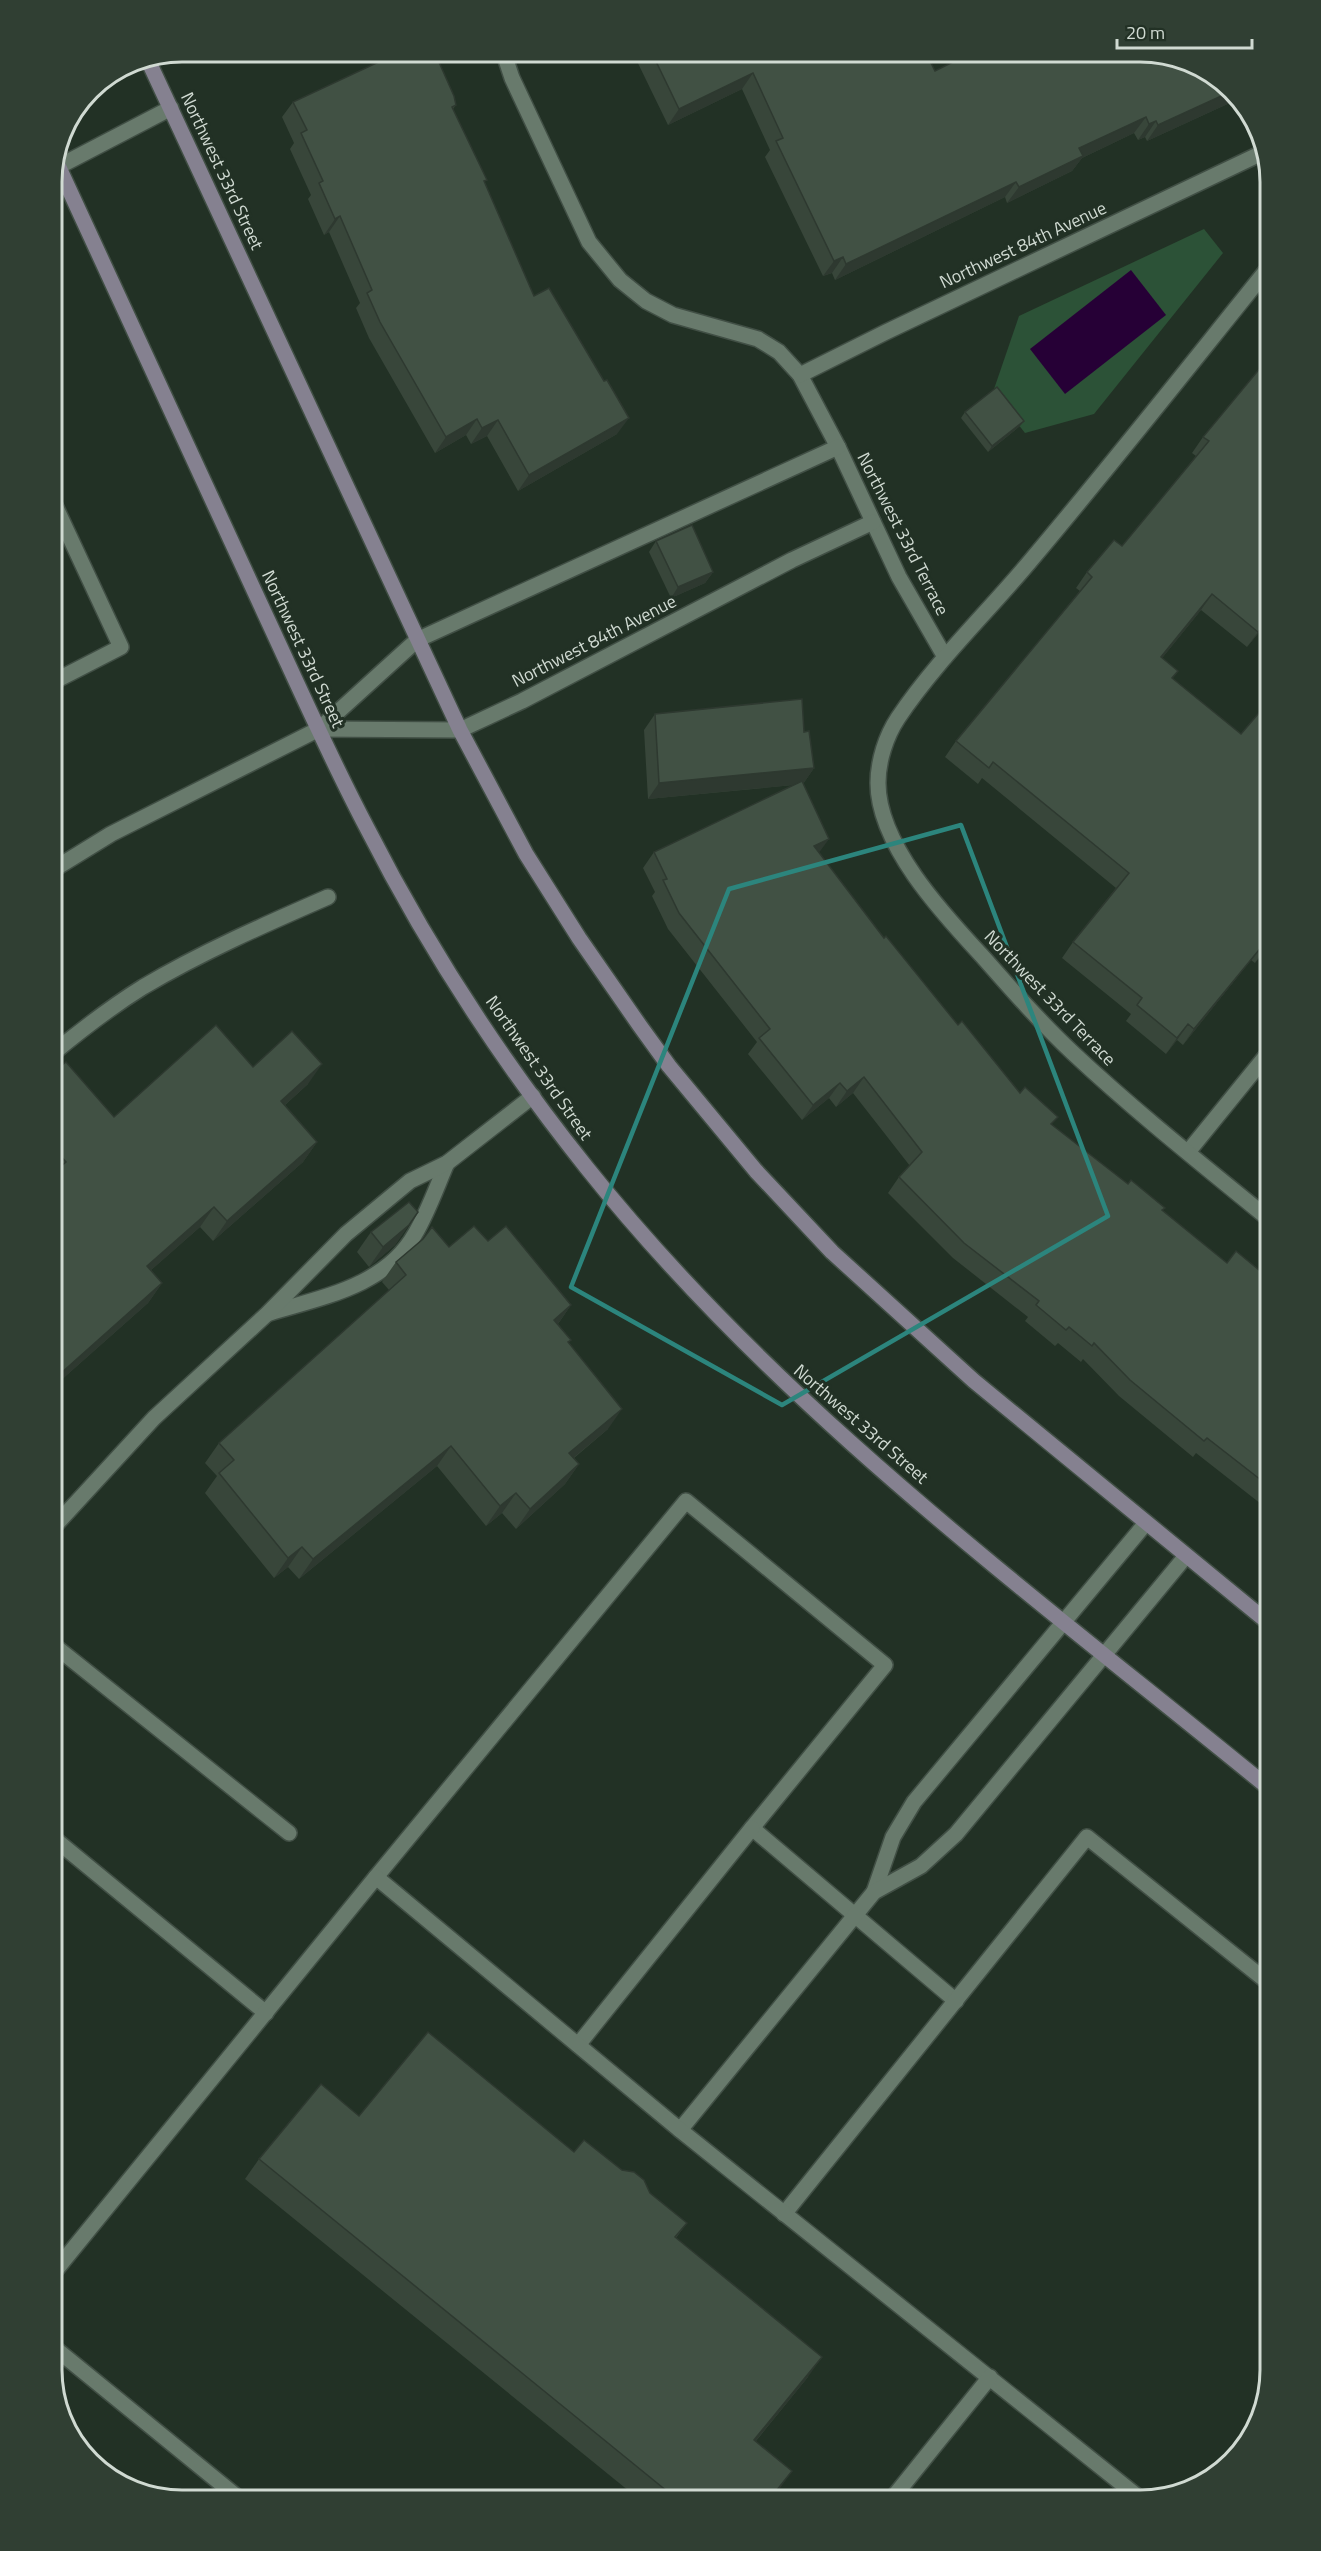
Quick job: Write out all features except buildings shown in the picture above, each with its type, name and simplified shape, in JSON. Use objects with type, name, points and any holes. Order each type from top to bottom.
[{"type":"street","name":"Northwest 33rd Terrace","points":[[507,62],[512,78],[589,242],[620,280],[646,301],[673,315],[758,339],[779,352],[800,375],[838,447],[899,578],[945,657],[897,720],[879,764],[880,800],[894,840],[921,885],[942,913],[1048,1028],[1112,1088],[1260,1212]]},
{"type":"street","name":"Northwest 33rd Street","points":[[151,66],[460,730],[526,854],[579,938],[669,1066],[756,1171],[832,1252],[903,1319],[982,1389],[1260,1616]]},
{"type":"street","points":[[64,162],[171,108]]},
{"type":"street","name":"Northwest 84th Avenue","points":[[800,375],[876,336],[1257,156]]},
{"type":"street","name":"Northwest 33rd Street","points":[[62,181],[367,829],[419,923],[471,1007],[533,1096],[622,1211],[687,1285],[819,1415],[872,1462],[1260,1781]]},
{"type":"street","points":[[945,657],[1031,561],[1260,278]]},
{"type":"street","name":"Northwest 84th Avenue","points":[[62,864],[111,834],[319,729],[417,640],[838,447]]},
{"type":"street","points":[[62,520],[121,646],[62,677]]},
{"type":"street","name":"Northwest 84th Avenue","points":[[319,729],[460,730],[522,701],[792,560],[873,522]]},
{"type":"street","points":[[62,1046],[111,1008],[144,987],[216,949],[328,897]]},
{"type":"street","points":[[1188,1152],[1260,1063]]},
{"type":"street","points":[[62,1518],[154,1418],[267,1314],[346,1234],[410,1181],[447,1163],[533,1096]]},
{"type":"street","points":[[267,1314],[358,1286],[381,1270],[414,1236],[447,1163]]},
{"type":"street","points":[[62,2263],[686,1501],[885,1665],[578,2045]]},
{"type":"street","points":[[680,2130],[874,1893],[893,1837],[914,1802],[1146,1523]]},
{"type":"street","points":[[874,1893],[921,1866],[956,1834],[1186,1556]]},
{"type":"street","points":[[62,1652],[289,1833]]},
{"type":"street","points":[[752,1828],[956,2001]]},
{"type":"street","points":[[784,2214],[1087,1838],[1260,1976]]},
{"type":"street","points":[[62,1845],[266,2013]]},
{"type":"street","points":[[376,1877],[680,2130],[1131,2490]]},
{"type":"street","points":[[62,2354],[228,2489]]},
{"type":"street","points":[[899,2490],[990,2377]]},
{"type":"highlighted area","points":[[961,825],[1108,1216],[782,1405],[571,1287],[729,889]]},
{"type":"green space","points":[[1204,229],[1223,253],[1094,414],[1025,433],[993,392],[1019,316]]},
{"type":"shaded area","points":[[1131,270],[1166,315],[1065,394],[1030,349]]}]
